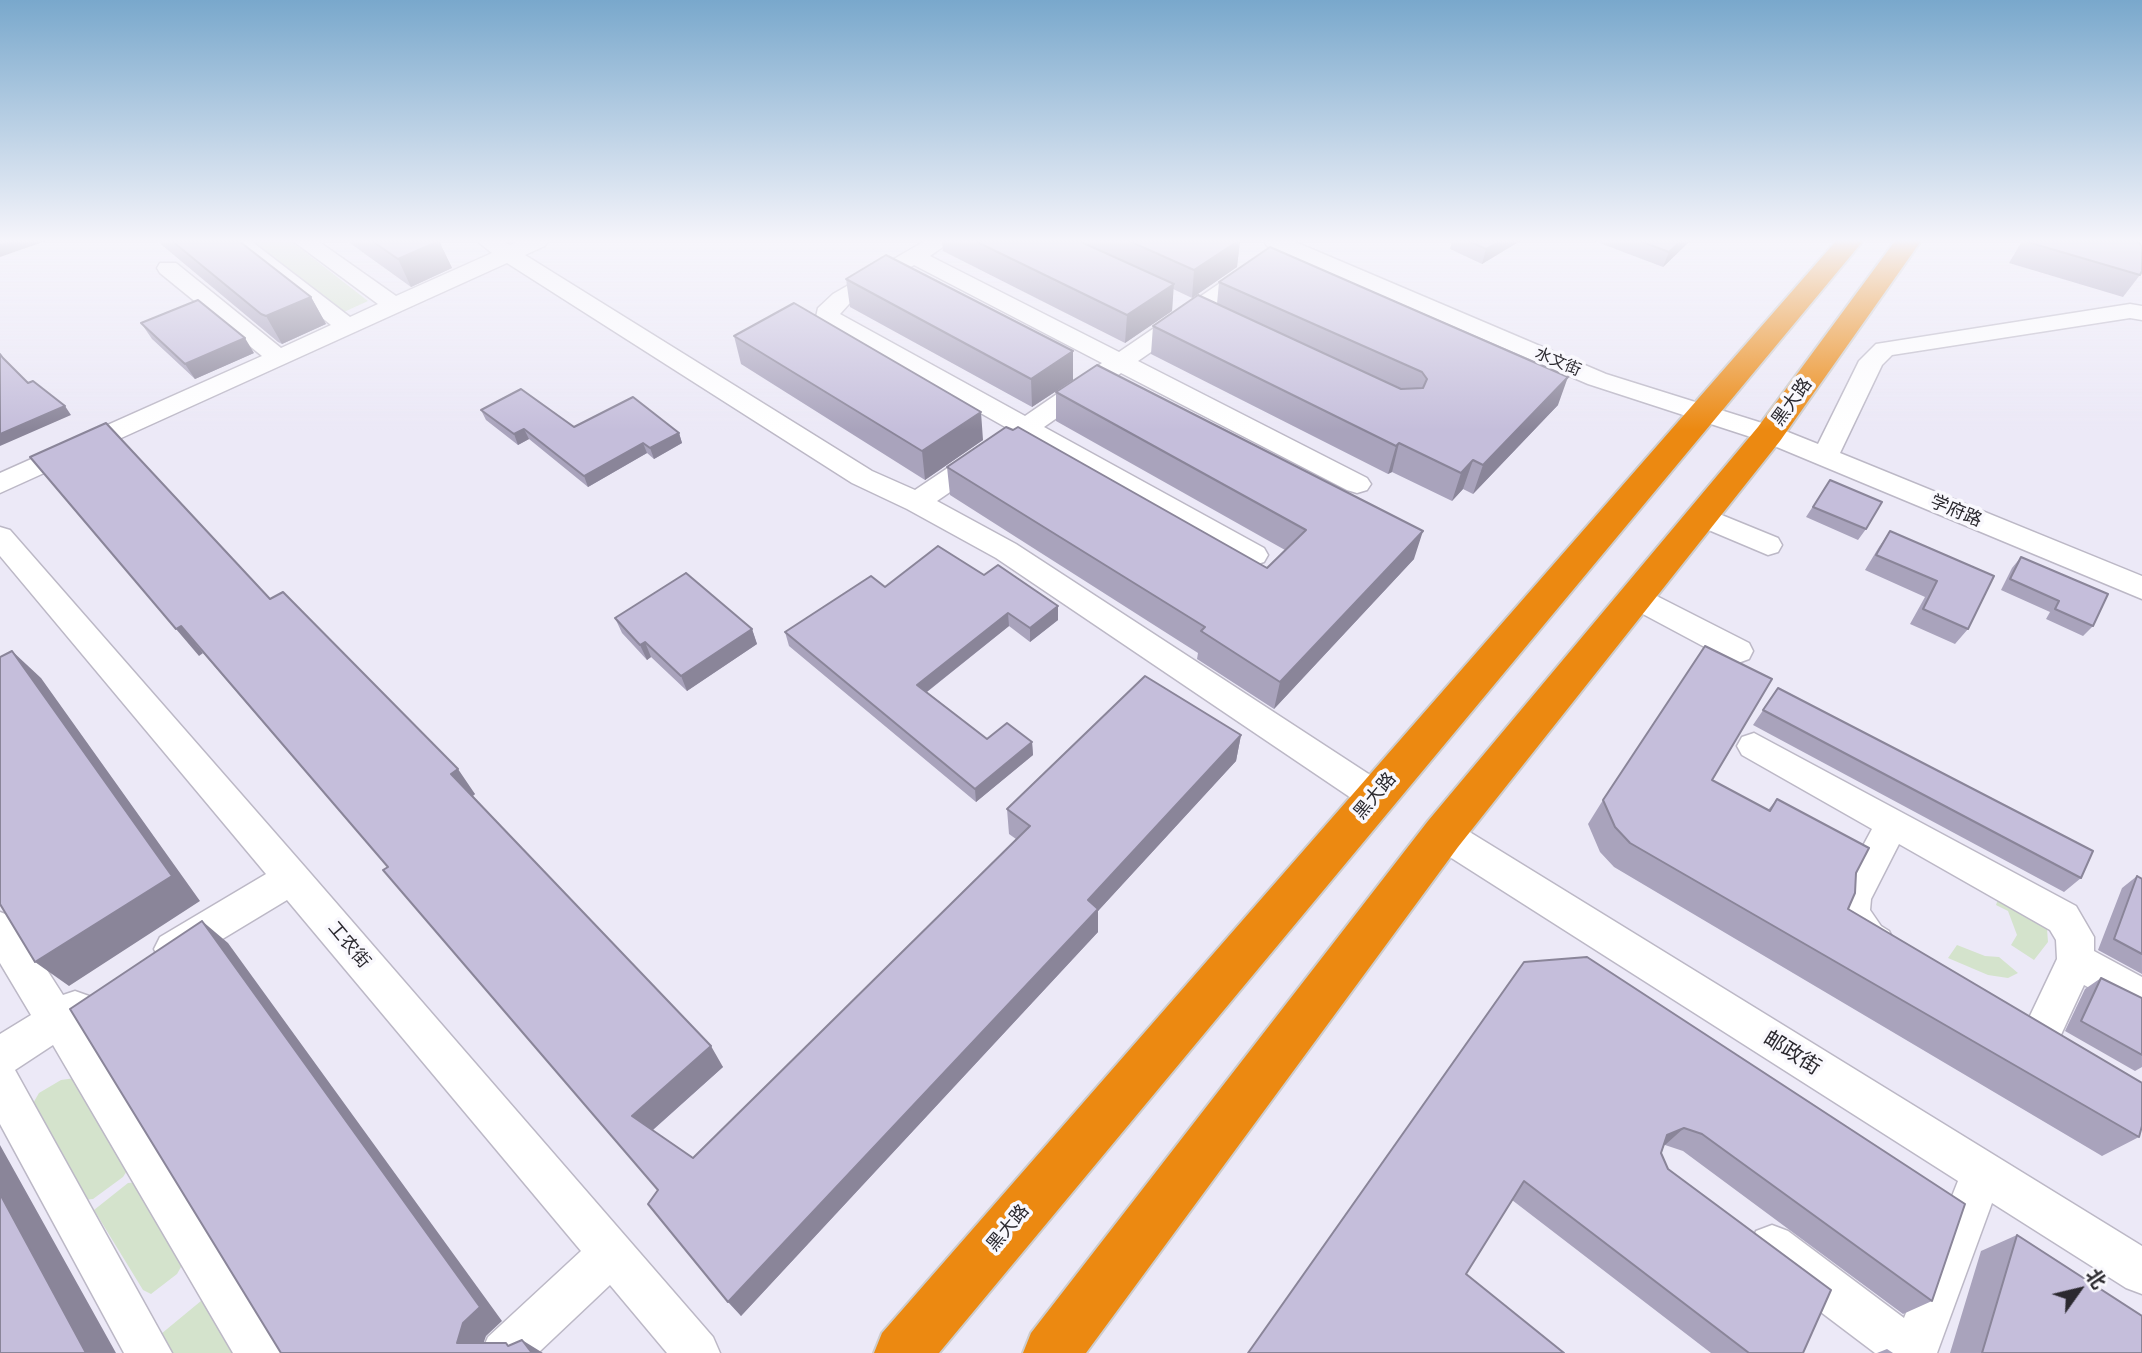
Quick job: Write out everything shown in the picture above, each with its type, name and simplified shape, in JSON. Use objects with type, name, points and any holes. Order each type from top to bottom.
[{"type":"highway","name":"黑大路","points":[[902,1353],[1796,304]]},
{"type":"highway","name":"黑大路","points":[[1051,1353],[1443,834],[1769,434],[1863,304]]},
{"type":"street","points":[[212,304],[280,359]]},
{"type":"street","points":[[319,304],[349,328]]},
{"type":"street","points":[[0,484],[399,304]]},
{"type":"street","points":[[588,304],[862,477],[917,502],[1006,551],[1375,796]]},
{"type":"street","points":[[835,304],[830,308],[828,317],[1254,555]]},
{"type":"street","points":[[1008,304],[1357,484]]},
{"type":"street","points":[[1177,304],[1219,324]]},
{"type":"street","points":[[917,502],[1205,304]]},
{"type":"street","name":"水文街","points":[[1423,304],[1597,379],[1769,434]]},
{"type":"street","points":[[1825,456],[1871,361],[1885,349],[2130,311],[2142,313]]},
{"type":"street","name":"学府路","points":[[1769,434],[2142,588]]},
{"type":"street","points":[[1702,516],[1768,545]]},
{"type":"street","name":"工农街","points":[[0,537],[697,1353]]},
{"type":"street","points":[[1637,597],[1738,651]]},
{"type":"street","points":[[1754,746],[2063,918],[2076,937],[2076,960],[2039,1039]]},
{"type":"street","points":[[1892,824],[1853,898],[1851,914],[1868,938],[1902,958]]},
{"type":"street","name":"邮政街","points":[[1443,834],[1982,1173],[2141,1269]]},
{"type":"street","points":[[140,969],[292,878]]},
{"type":"street","points":[[0,929],[42,999],[59,1019],[259,1353]]},
{"type":"street","points":[[2076,960],[2142,998]]},
{"type":"street","points":[[0,1057],[105,990]]},
{"type":"street","points":[[2005,1019],[2073,1060]]},
{"type":"street","points":[[0,1083],[149,1353]]},
{"type":"street","points":[[1741,1224],[1914,1353],[1982,1173]]},
{"type":"street","points":[[504,1353],[612,1253]]},
{"type":"green space","points":[[334,304],[361,304],[344,312]]},
{"type":"green space","points":[[2001,890],[2040,916],[2047,929],[2048,942],[2034,960],[2011,945],[2017,935],[2008,911],[1996,905]]},
{"type":"green space","points":[[1957,945],[1985,956],[1999,957],[2018,973],[2008,978],[1988,975],[1948,958]]},
{"type":"green space","points":[[75,1078],[130,1166],[123,1177],[93,1199],[84,1200],[32,1105],[39,1093],[61,1080]]},
{"type":"green space","points":[[142,1182],[185,1260],[177,1274],[151,1294],[143,1290],[94,1210],[128,1183]]},
{"type":"green space","points":[[207,1296],[241,1353],[171,1353],[161,1334]]},
{"type":"building","points":[[188,304],[203,304],[245,338],[185,364],[141,323]]},
{"type":"building","points":[[249,304],[294,304],[266,316]]},
{"type":"building","points":[[796,304],[981,412],[922,451],[734,336]]},
{"type":"building","points":[[893,304],[982,304],[1073,351],[1031,379]]},
{"type":"building","points":[[1105,304],[1143,304],[1127,315]]},
{"type":"building","points":[[1185,304],[1218,304],[1401,389],[1423,388],[1427,379],[1422,372],[1269,304],[1401,304],[1568,377],[1483,465],[1473,460],[1461,473],[1399,443],[1396,446],[1153,326]]},
{"type":"building","points":[[0,354],[28,383],[33,381],[65,406],[0,434]]},
{"type":"building","points":[[1097,365],[1423,531],[1280,682],[1201,631],[1205,627],[947,467],[1006,427],[1013,430],[1018,427],[1267,568],[1306,530],[1056,392]]},
{"type":"building","points":[[521,389],[574,427],[633,397],[679,433],[650,448],[643,443],[584,476],[524,429],[514,434],[481,410]]},
{"type":"building","points":[[106,423],[270,599],[283,592],[458,769],[451,774],[711,1046],[632,1116],[693,1158],[1030,826],[1007,809],[1145,676],[1241,735],[1088,900],[1098,909],[728,1302],[648,1204],[658,1190],[383,870],[388,867],[181,626],[176,629],[30,457]]},
{"type":"building","points":[[1830,480],[1882,502],[1866,529],[1813,507]]},
{"type":"building","points":[[1890,531],[1994,576],[1968,629],[1923,609],[1937,581],[1876,555]]},
{"type":"building","points":[[938,546],[984,575],[998,565],[1058,606],[1030,628],[1008,613],[917,685],[987,739],[1007,723],[1032,742],[975,789],[785,632],[871,576],[885,587]]},
{"type":"building","points":[[2021,557],[2108,594],[2093,626],[2055,609],[2059,601],[2010,579]]},
{"type":"building","points":[[686,573],[752,629],[681,676],[645,642],[640,645],[615,618]]},
{"type":"building","points":[[1705,646],[1772,679],[1712,780],[1770,811],[1777,799],[1869,848],[1856,873],[1855,893],[1848,909],[2142,1083],[2142,1126],[2139,1137],[1630,843],[1615,827],[1603,800]]},
{"type":"building","points":[[12,651],[172,876],[35,962],[0,904],[0,657]]},
{"type":"building","points":[[1778,688],[2093,851],[2081,878],[1763,710]]},
{"type":"building","points":[[2137,876],[2142,879],[2142,954],[2114,939]]},
{"type":"building","points":[[202,921],[480,1307],[463,1323],[457,1343],[506,1343],[508,1346],[522,1340],[532,1353],[281,1353],[70,1009]]},
{"type":"building","points":[[1587,957],[1965,1204],[1932,1301],[1702,1134],[1684,1128],[1667,1135],[1661,1153],[1668,1169],[1831,1290],[1803,1353],[1749,1353],[1524,1181],[1466,1274],[1564,1353],[1248,1353],[1524,962]]},
{"type":"building","points":[[2101,978],[2142,998],[2142,1055],[2081,1021]]},
{"type":"building","points":[[0,1194],[86,1353],[0,1353]]},
{"type":"building","points":[[2017,1235],[2142,1316],[2142,1353],[1982,1353]]}]
